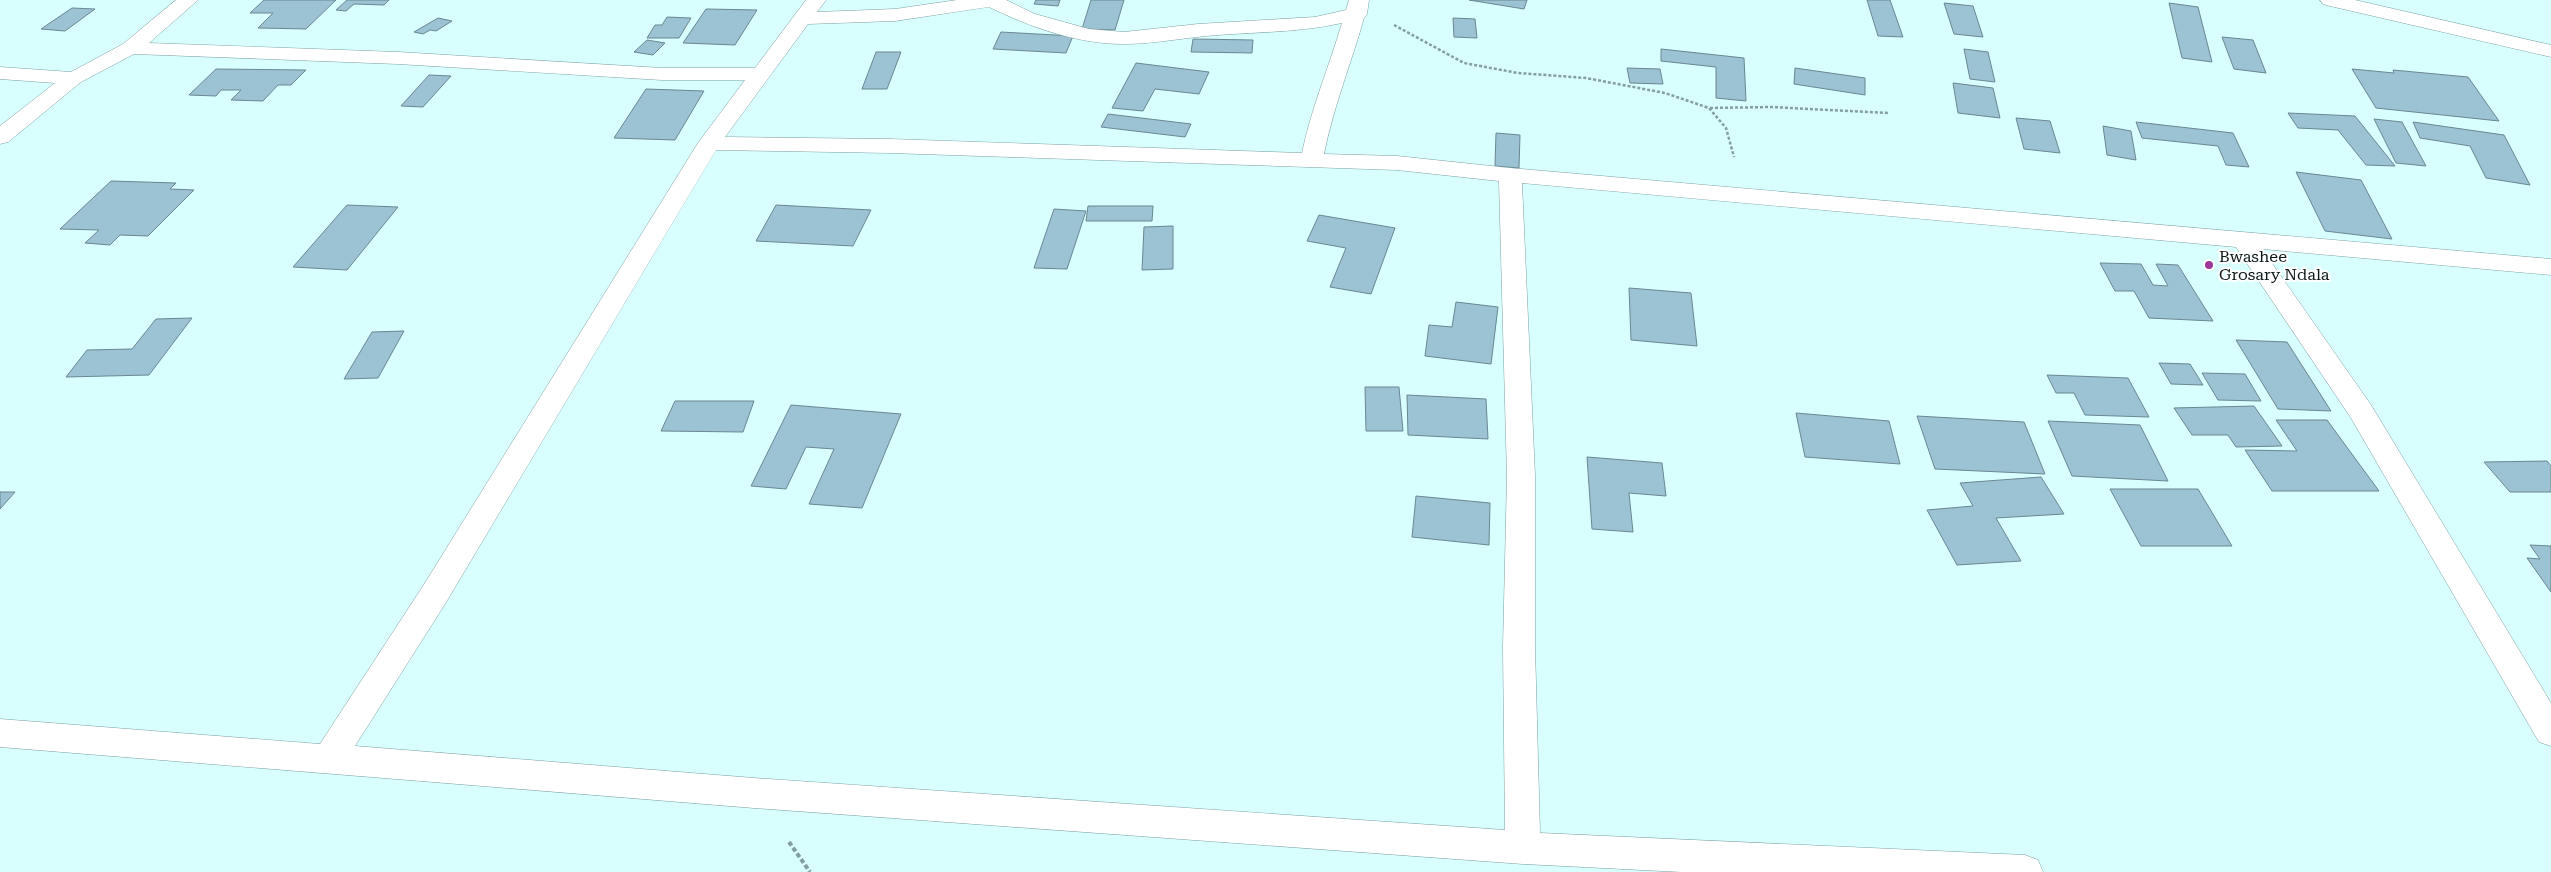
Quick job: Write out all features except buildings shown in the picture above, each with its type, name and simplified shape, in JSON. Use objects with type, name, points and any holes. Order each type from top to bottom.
[{"type":"street","points":[[0,137],[74,78],[130,48],[188,0]]},
{"type":"street","points":[[328,760],[434,595],[614,296],[709,143],[810,9],[895,15],[990,0],[1028,18],[1078,32],[1124,38],[1198,30],[1315,23],[1358,6]]},
{"type":"street","points":[[2330,0],[2551,51]]},
{"type":"street","points":[[1312,161],[1320,119],[1337,76],[1358,6]]},
{"type":"street","points":[[130,48],[398,58],[662,74],[761,74]]},
{"type":"street","points":[[0,74],[74,78]]},
{"type":"street","points":[[709,143],[890,146],[1397,163],[1510,176],[2551,266]]},
{"type":"street","points":[[1510,176],[1521,476],[1519,647],[1524,848]]},
{"type":"street","points":[[2242,239],[2361,412],[2551,732]]},
{"type":"street","points":[[0,734],[773,794],[1524,848],[2025,872]]},
{"type":"path","points":[[1358,6],[1431,47],[1464,63],[1518,73],[1586,78],[1665,93],[1709,108],[1771,107],[1888,113]]},
{"type":"path","points":[[1709,108],[1726,128],[1734,154],[1733,195]]},
{"type":"place","name":"Bwashee Grosary Ndala","points":[[2209,265]]}]
